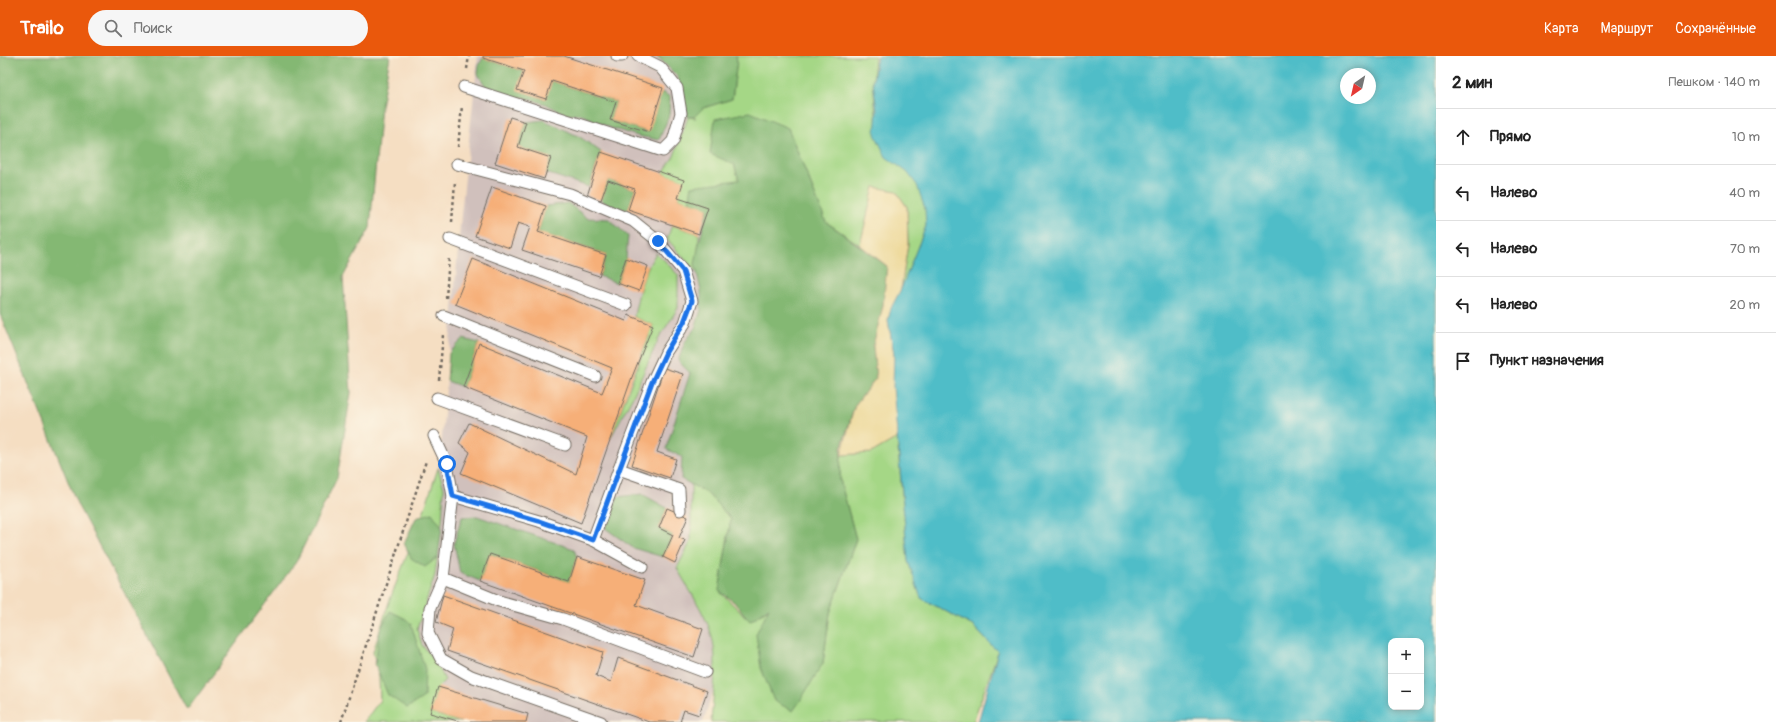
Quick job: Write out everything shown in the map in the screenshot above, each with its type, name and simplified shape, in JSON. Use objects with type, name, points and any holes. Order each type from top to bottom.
[{"type":"lane","points":[[617,56],[622,56]]},
{"type":"lane","points":[[464,87],[663,151],[674,141],[681,113],[677,88],[660,67],[638,56]]},
{"type":"lane","points":[[457,164],[570,194],[633,221],[658,241],[683,271],[692,301],[684,322],[666,352],[652,382],[593,540]]},
{"type":"lane","points":[[450,240],[626,305]]},
{"type":"lane","points":[[444,316],[595,376]]},
{"type":"lane","points":[[437,398],[565,445]]},
{"type":"lane","points":[[434,436],[447,464],[453,496],[442,578],[430,608],[428,633],[441,659],[471,676],[601,722]]},
{"type":"lane","points":[[619,469],[679,490],[680,510]]},
{"type":"lane","points":[[453,496],[539,521],[593,540],[642,567]]},
{"type":"lane","points":[[442,578],[499,601],[563,619],[705,672]]},
{"type":"shaded area","points":[[478,56],[699,56],[729,174],[694,465],[728,646],[703,722],[405,722],[442,437],[461,215]]},
{"type":"green space","points":[[0,56],[390,56],[381,106],[370,228],[343,277],[351,393],[337,478],[296,562],[187,710],[78,506],[0,314]]},
{"type":"green space","points":[[657,56],[736,56],[737,61],[732,99],[703,108],[694,117],[688,117],[677,76]]},
{"type":"green space","points":[[736,56],[875,56],[873,81],[878,140],[934,163],[926,226],[901,289],[908,244],[907,207],[896,191],[874,188],[860,245],[826,222],[788,128],[734,164],[739,180],[722,183],[689,202],[678,198],[683,180],[663,173],[674,156],[688,117],[696,118],[694,117],[703,108],[732,99],[737,61]]},
{"type":"green space","points":[[483,58],[524,71],[518,90],[545,99],[552,81],[616,102],[610,120],[648,132],[662,92],[670,97],[669,116],[659,140],[638,136],[611,128],[580,114],[567,115],[546,104],[523,97],[517,99],[486,87],[478,74],[479,65]]},
{"type":"green space","points":[[750,112],[788,128],[826,222],[887,266],[883,306],[873,346],[876,378],[855,405],[841,448],[840,480],[856,539],[830,613],[823,663],[793,711],[774,701],[761,668],[756,634],[769,608],[750,621],[734,602],[719,591],[731,519],[707,493],[681,479],[682,457],[666,449],[690,373],[678,361],[685,342],[695,328],[701,310],[701,291],[695,264],[708,209],[689,202],[692,186],[739,180],[734,164],[710,154],[715,119]]},
{"type":"green space","points":[[544,120],[580,137],[601,152],[589,187],[546,173],[551,158],[518,147],[526,122]]},
{"type":"green space","points":[[608,180],[635,189],[628,210],[617,210],[601,200]]},
{"type":"green space","points":[[568,203],[587,218],[609,219],[628,236],[626,258],[617,283],[599,276],[606,255],[538,232],[546,206]]},
{"type":"green space","points":[[672,225],[699,234],[697,273],[667,239]]},
{"type":"green space","points":[[656,253],[678,275],[678,308],[658,340],[635,392],[610,439],[653,325],[634,317],[642,284],[651,261]]},
{"type":"green space","points":[[463,339],[479,343],[463,387],[447,381],[449,353]]},
{"type":"green space","points":[[897,438],[908,561],[921,598],[973,626],[998,652],[973,722],[711,722],[715,677],[715,654],[711,633],[696,600],[677,568],[691,541],[691,484],[707,493],[731,519],[719,591],[750,621],[770,608],[823,663],[830,613],[856,539],[840,480],[841,455],[871,453]]},
{"type":"green space","points":[[438,468],[444,488],[442,522],[435,575],[417,629],[422,645],[436,662],[445,680],[438,687],[430,713],[461,722],[364,722],[380,700],[379,678],[373,652],[389,602],[425,508]]},
{"type":"green space","points":[[642,494],[667,508],[659,528],[673,535],[663,557],[633,548],[605,528],[617,497]]},
{"type":"green space","points":[[432,513],[442,527],[438,557],[425,567],[411,558],[404,543],[416,518]]},
{"type":"green space","points":[[477,516],[574,549],[577,557],[569,582],[490,554],[480,581],[460,573],[454,543],[462,517]]},
{"type":"green space","points":[[390,611],[406,619],[411,624],[425,669],[424,697],[407,708],[388,695],[375,664],[380,630]]},
{"type":"sand","points":[[874,187],[896,191],[907,207],[908,244],[901,289],[888,320],[894,354],[897,438],[871,453],[841,455],[855,405],[876,378],[873,346],[883,306],[887,266],[860,245]]},
{"type":"water","points":[[877,56],[1436,56],[1436,722],[978,722],[998,652],[973,626],[921,598],[908,561],[893,387],[894,354],[888,320],[891,308],[901,289],[926,226],[925,209],[917,185],[907,172],[886,157],[875,134],[877,111],[873,81]]},
{"type":"building","points":[[483,56],[564,56],[663,88],[649,132],[610,120],[616,102],[552,81],[546,99],[517,90],[524,71],[483,58]]},
{"type":"building","points":[[510,117],[526,122],[518,147],[551,158],[544,179],[495,163]]},
{"type":"building","points":[[601,152],[684,180],[678,198],[708,208],[699,234],[628,210],[635,189],[608,180],[601,200],[587,196]]},
{"type":"building","points":[[492,187],[546,206],[538,232],[606,255],[599,276],[522,250],[530,227],[518,223],[510,248],[475,236]]},
{"type":"building","points":[[626,258],[648,266],[639,291],[617,283]]},
{"type":"building","points":[[473,259],[626,321],[628,315],[653,325],[632,377],[581,523],[461,473],[470,452],[459,443],[469,423],[576,474],[587,437],[463,387],[479,343],[602,393],[612,368],[455,304]]},
{"type":"building","points":[[664,368],[683,374],[657,452],[676,459],[670,478],[632,465]]},
{"type":"building","points":[[667,508],[688,517],[679,538],[685,540],[675,563],[663,557],[673,535],[659,528]]},
{"type":"building","points":[[490,554],[569,582],[577,557],[645,580],[636,605],[703,629],[694,657],[480,581]]},
{"type":"building","points":[[443,595],[603,652],[596,676],[611,682],[618,658],[707,691],[699,715],[684,710],[680,722],[649,722],[447,651],[453,629],[436,622]]},
{"type":"building","points":[[438,687],[528,714],[526,722],[461,722],[430,713]]},
{"type":"route","points":[[447,464],[453,496],[539,521],[593,540],[652,382],[666,352],[684,322],[692,301],[683,271],[658,241]]}]
